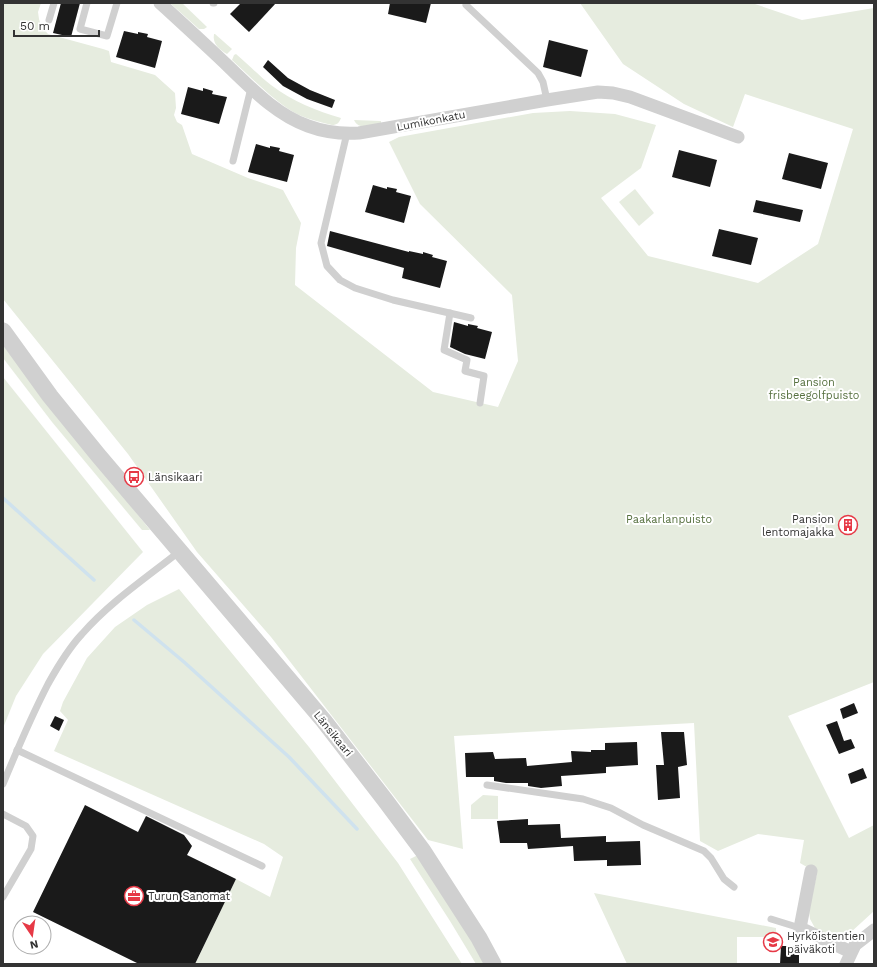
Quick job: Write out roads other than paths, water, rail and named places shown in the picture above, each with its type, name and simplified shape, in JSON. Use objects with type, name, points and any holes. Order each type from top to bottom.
[{"type":"street","name":"Lumikonkatu","points":[[160,3],[272,106],[296,121],[323,130],[347,134],[379,130],[598,92],[630,97],[738,137]]},
{"type":"street","name":"Länsikaari","points":[[3,331],[50,396],[98,455],[324,721],[423,851],[479,938],[493,964]]},
{"type":"street","points":[[811,871],[800,928],[848,958],[855,945],[874,930]]},
{"type":"lane","points":[[49,20],[54,3]]},
{"type":"lane","points":[[87,3],[80,29],[107,36],[117,3]]},
{"type":"lane","points":[[466,5],[538,73],[543,82],[547,100]]},
{"type":"lane","points":[[233,161],[251,88]]},
{"type":"lane","points":[[347,134],[321,243],[327,266],[340,280],[355,288],[394,300],[471,318]]},
{"type":"lane","points":[[450,313],[444,350],[466,360],[465,371],[484,376],[480,403]]},
{"type":"lane","points":[[3,784],[16,750],[36,707],[63,658],[82,634],[119,598],[180,551]]},
{"type":"lane","points":[[16,750],[262,866]]},
{"type":"lane","points":[[487,785],[583,799],[611,808],[643,825],[704,851],[724,879],[734,888]]},
{"type":"lane","points":[[3,814],[26,826],[33,836],[31,849],[3,897]]},
{"type":"lane","points":[[771,919],[800,928]]},
{"type":"waterway","points":[[3,498],[94,580]]},
{"type":"waterway","points":[[134,620],[184,662],[289,757],[357,829]]},
{"type":"place","name":"Länsikaari","points":[[134,477]]},
{"type":"place","name":"Pansion lentomajakka","points":[[848,525]]},
{"type":"place","name":"Turun Sanomat","points":[[134,896]]},
{"type":"place","name":"Hyrköistentien päiväkoti","points":[[773,942]]},
{"type":"park label","name":"Pansion frisbeegolfpuisto","points":[[814,388]]},
{"type":"park label","name":"Paakarlanpuisto","points":[[669,519]]}]
